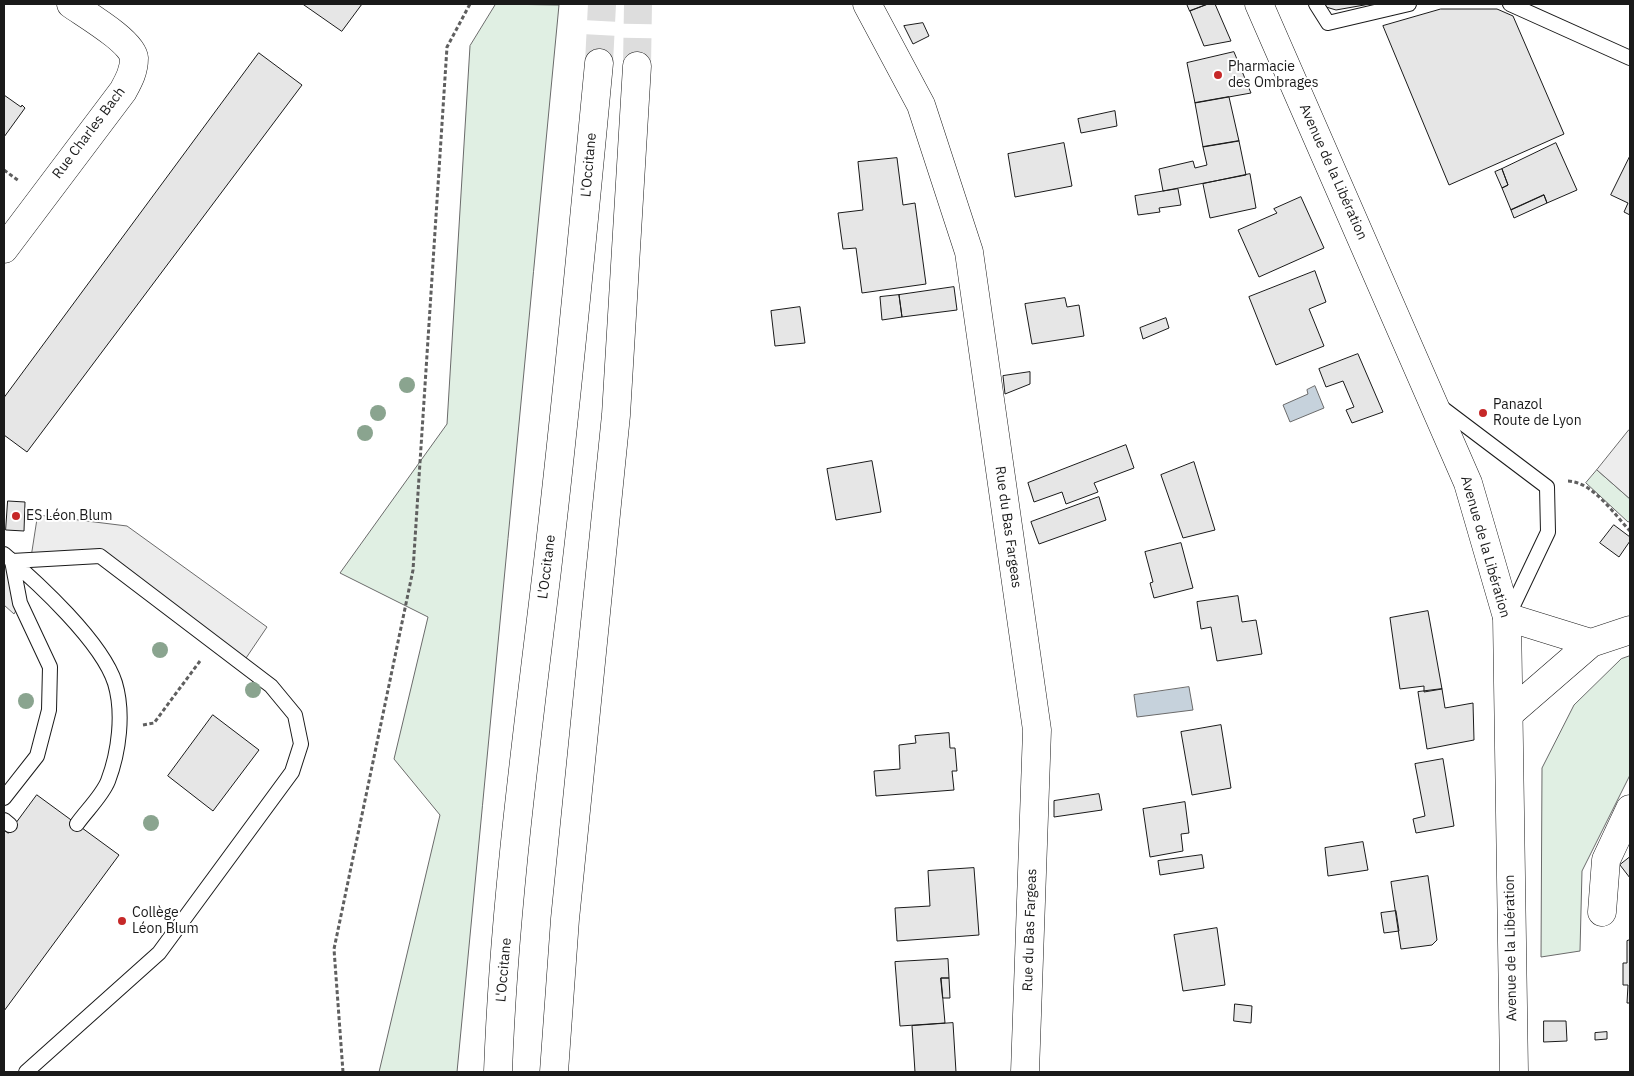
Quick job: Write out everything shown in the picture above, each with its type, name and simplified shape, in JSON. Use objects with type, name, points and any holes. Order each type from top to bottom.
[{"type":"main road","name":"Rue Charles Bach","points":[[4,249],[123,91],[133,73],[134,56],[124,42],[71,4]]},
{"type":"main road","name":"Rue du Bas Fargeas","points":[[867,4],[921,105],[969,252],[1037,730],[1025,1072]]},
{"type":"main road","name":"Avenue de la Libération","points":[[1259,4],[1468,483],[1507,617],[1514,1072]]},
{"type":"main road","name":"L'Occitane","points":[[498,1072],[501,993],[535,671],[571,360],[599,63]]},
{"type":"main road","points":[[554,1072],[565,919],[616,415],[637,66]]},
{"type":"main road","points":[[1507,617],[1591,643]]},
{"type":"main road","points":[[1509,714],[1591,643],[1630,630]]},
{"type":"main road","points":[[1602,912],[1606,860],[1630,809]]},
{"type":"lane","points":[[1316,4],[1328,23],[1409,4]]},
{"type":"lane","points":[[1510,4],[1630,58]]},
{"type":"lane","points":[[1431,400],[1547,487],[1548,532],[1507,617]]},
{"type":"lane","points":[[8,558],[100,556],[271,686],[295,715],[301,744],[292,772],[159,953],[26,1072]]},
{"type":"lane","points":[[8,558],[99,651],[115,684],[120,729],[107,782],[77,824]]},
{"type":"lane","points":[[4,798],[37,756],[49,710],[50,667],[20,603],[8,558]]},
{"type":"path","points":[[343,1072],[334,949],[413,570],[448,48],[470,4]]},
{"type":"path","points":[[1547,487],[1555,481],[1576,482],[1590,490],[1630,531]]},
{"type":"path","points":[[120,729],[154,723],[214,643]]},
{"type":"green space","points":[[496,4],[559,5],[457,1072],[379,1072],[440,815],[394,759],[428,617],[340,573],[447,424],[470,46]]},
{"type":"green space","points":[[1597,470],[1630,499],[1630,521],[1628,522],[1586,483]]},
{"type":"green space","points":[[1630,656],[1630,775],[1582,871],[1580,951],[1541,957],[1542,768],[1574,705],[1621,659]]},
{"type":"shaded area","points":[[1315,386],[1324,408],[1290,422],[1283,405],[1308,394],[1307,390]]},
{"type":"shaded area","points":[[1630,430],[1630,499],[1597,470]]},
{"type":"shaded area","points":[[38,515],[127,526],[267,627],[242,664],[100,556],[31,560]]},
{"type":"shaded area","points":[[4,563],[14,569],[20,603],[14,614],[4,605]]},
{"type":"shaded area","points":[[1189,687],[1193,710],[1137,717],[1134,695]]},
{"type":"building","points":[[303,4],[362,4],[342,31]]},
{"type":"building","points":[[1187,4],[1208,4],[1190,11]]},
{"type":"building","points":[[1208,4],[1215,4],[1231,41],[1204,46],[1190,11]]},
{"type":"building","points":[[1323,4],[1370,4],[1336,10]]},
{"type":"building","points":[[1441,9],[1497,9],[1513,16],[1564,134],[1449,185],[1383,26]]},
{"type":"building","points":[[923,23],[929,36],[913,44],[904,26]]},
{"type":"building","points":[[1234,52],[1251,93],[1195,103],[1187,63]]},
{"type":"building","points":[[259,53],[302,85],[27,452],[4,435],[4,398]]},
{"type":"building","points":[[4,95],[25,108],[4,137]]},
{"type":"building","points":[[1229,97],[1239,141],[1203,147],[1195,103]]},
{"type":"building","points":[[1115,111],[1117,126],[1081,133],[1078,119]]},
{"type":"building","points":[[1239,141],[1246,175],[1163,191],[1159,169],[1193,161],[1195,168],[1207,165],[1203,147]]},
{"type":"building","points":[[1064,143],[1072,186],[1015,197],[1008,154]]},
{"type":"building","points":[[1556,143],[1577,190],[1547,203],[1544,195],[1511,210],[1502,188],[1508,185],[1502,169]]},
{"type":"building","points":[[1630,156],[1630,215],[1624,212],[1628,203],[1611,195]]},
{"type":"building","points":[[897,158],[903,205],[915,203],[926,284],[862,293],[856,248],[843,249],[838,213],[863,210],[858,162]]},
{"type":"building","points":[[1502,169],[1508,185],[1502,188],[1495,172]]},
{"type":"building","points":[[1250,174],[1256,208],[1210,218],[1203,184]]},
{"type":"building","points":[[1178,189],[1181,205],[1159,208],[1160,212],[1138,215],[1135,196]]},
{"type":"building","points":[[1544,195],[1547,203],[1514,218],[1511,210]]},
{"type":"building","points":[[1301,197],[1324,248],[1259,277],[1238,230],[1277,213],[1274,209]]},
{"type":"building","points":[[1315,271],[1326,302],[1309,309],[1324,346],[1276,365],[1249,297]]},
{"type":"building","points":[[954,287],[957,310],[902,317],[899,295]]},
{"type":"building","points":[[899,295],[902,317],[882,320],[880,297]]},
{"type":"building","points":[[1065,298],[1067,307],[1079,305],[1084,336],[1032,344],[1025,304]]},
{"type":"building","points":[[800,307],[805,343],[775,346],[771,311]]},
{"type":"building","points":[[1166,318],[1169,328],[1143,339],[1140,328]]},
{"type":"building","points":[[1358,354],[1383,412],[1352,423],[1346,410],[1354,407],[1343,381],[1326,387],[1319,369]]},
{"type":"building","points":[[1030,372],[1030,384],[1005,394],[1003,376]]},
{"type":"building","points":[[1126,445],[1134,468],[1094,483],[1098,492],[1066,504],[1062,492],[1034,502],[1028,483]]},
{"type":"building","points":[[872,461],[881,512],[836,520],[827,469]]},
{"type":"building","points":[[1194,462],[1215,530],[1183,538],[1161,475]]},
{"type":"building","points":[[1099,497],[1106,520],[1039,544],[1031,522]]},
{"type":"building","name":"ES Léon Blum","points":[[8,501],[25,502],[24,531],[6,530]]},
{"type":"building","points":[[1614,525],[1630,537],[1630,541],[1619,557],[1600,543]]},
{"type":"building","points":[[1181,543],[1193,588],[1154,598],[1150,583],[1153,582],[1145,552]]},
{"type":"building","points":[[1238,596],[1242,622],[1256,620],[1262,654],[1217,661],[1211,627],[1201,629],[1197,602]]},
{"type":"building","points":[[1428,611],[1442,689],[1424,692],[1424,686],[1400,689],[1390,618]]},
{"type":"building","points":[[1442,689],[1445,708],[1473,703],[1474,740],[1427,749],[1418,692]]},
{"type":"building","points":[[213,715],[259,750],[213,811],[168,776]]},
{"type":"building","points":[[1221,725],[1231,788],[1192,795],[1181,732]]},
{"type":"building","points":[[949,733],[950,748],[955,748],[957,771],[952,771],[954,790],[876,796],[874,771],[900,769],[899,745],[916,743],[915,736]]},
{"type":"building","points":[[1443,759],[1454,826],[1416,833],[1413,819],[1425,816],[1415,764]]},
{"type":"building","points":[[1099,794],[1102,810],[1054,817],[1054,801]]},
{"type":"building","points":[[37,795],[119,855],[4,1011],[4,830],[8,833]]},
{"type":"building","points":[[1185,802],[1189,833],[1181,834],[1183,851],[1150,857],[1143,809]]},
{"type":"building","points":[[1363,842],[1368,870],[1328,876],[1325,848]]},
{"type":"building","points":[[1202,855],[1204,868],[1160,875],[1158,861]]},
{"type":"building","points":[[1630,857],[1630,878],[1620,865]]},
{"type":"building","points":[[974,868],[979,935],[897,941],[895,908],[930,906],[928,871]]},
{"type":"building","points":[[1428,876],[1437,940],[1432,945],[1401,949],[1391,882]]},
{"type":"building","points":[[1396,911],[1399,931],[1384,933],[1381,913]]},
{"type":"building","points":[[1217,928],[1225,985],[1183,991],[1174,935]]},
{"type":"building","points":[[1630,940],[1630,1003],[1627,1003],[1628,985],[1623,985],[1623,963],[1627,963],[1627,941]]},
{"type":"building","points":[[948,959],[949,978],[941,978],[945,1023],[900,1026],[895,962]]},
{"type":"building","points":[[941,978],[949,978],[950,998],[943,998]]},
{"type":"building","points":[[1235,1004],[1252,1006],[1251,1023],[1234,1021]]},
{"type":"building","points":[[1544,1021],[1566,1021],[1567,1041],[1544,1042]]},
{"type":"building","points":[[953,1023],[956,1072],[915,1072],[912,1026]]},
{"type":"building","points":[[1607,1032],[1607,1039],[1595,1040],[1595,1033]]},
{"type":"tunnel","points":[[599,63],[602,4]]},
{"type":"tunnel","points":[[637,66],[638,4]]},
{"type":"place","name":"Pharmacie des Ombrages","points":[[1218,75]]},
{"type":"place","name":"Panazol Route de Lyon","points":[[1483,413]]},
{"type":"place","name":"ES Léon Blum","points":[[16,516]]},
{"type":"place","name":"Collège Léon Blum","points":[[122,921]]}]
